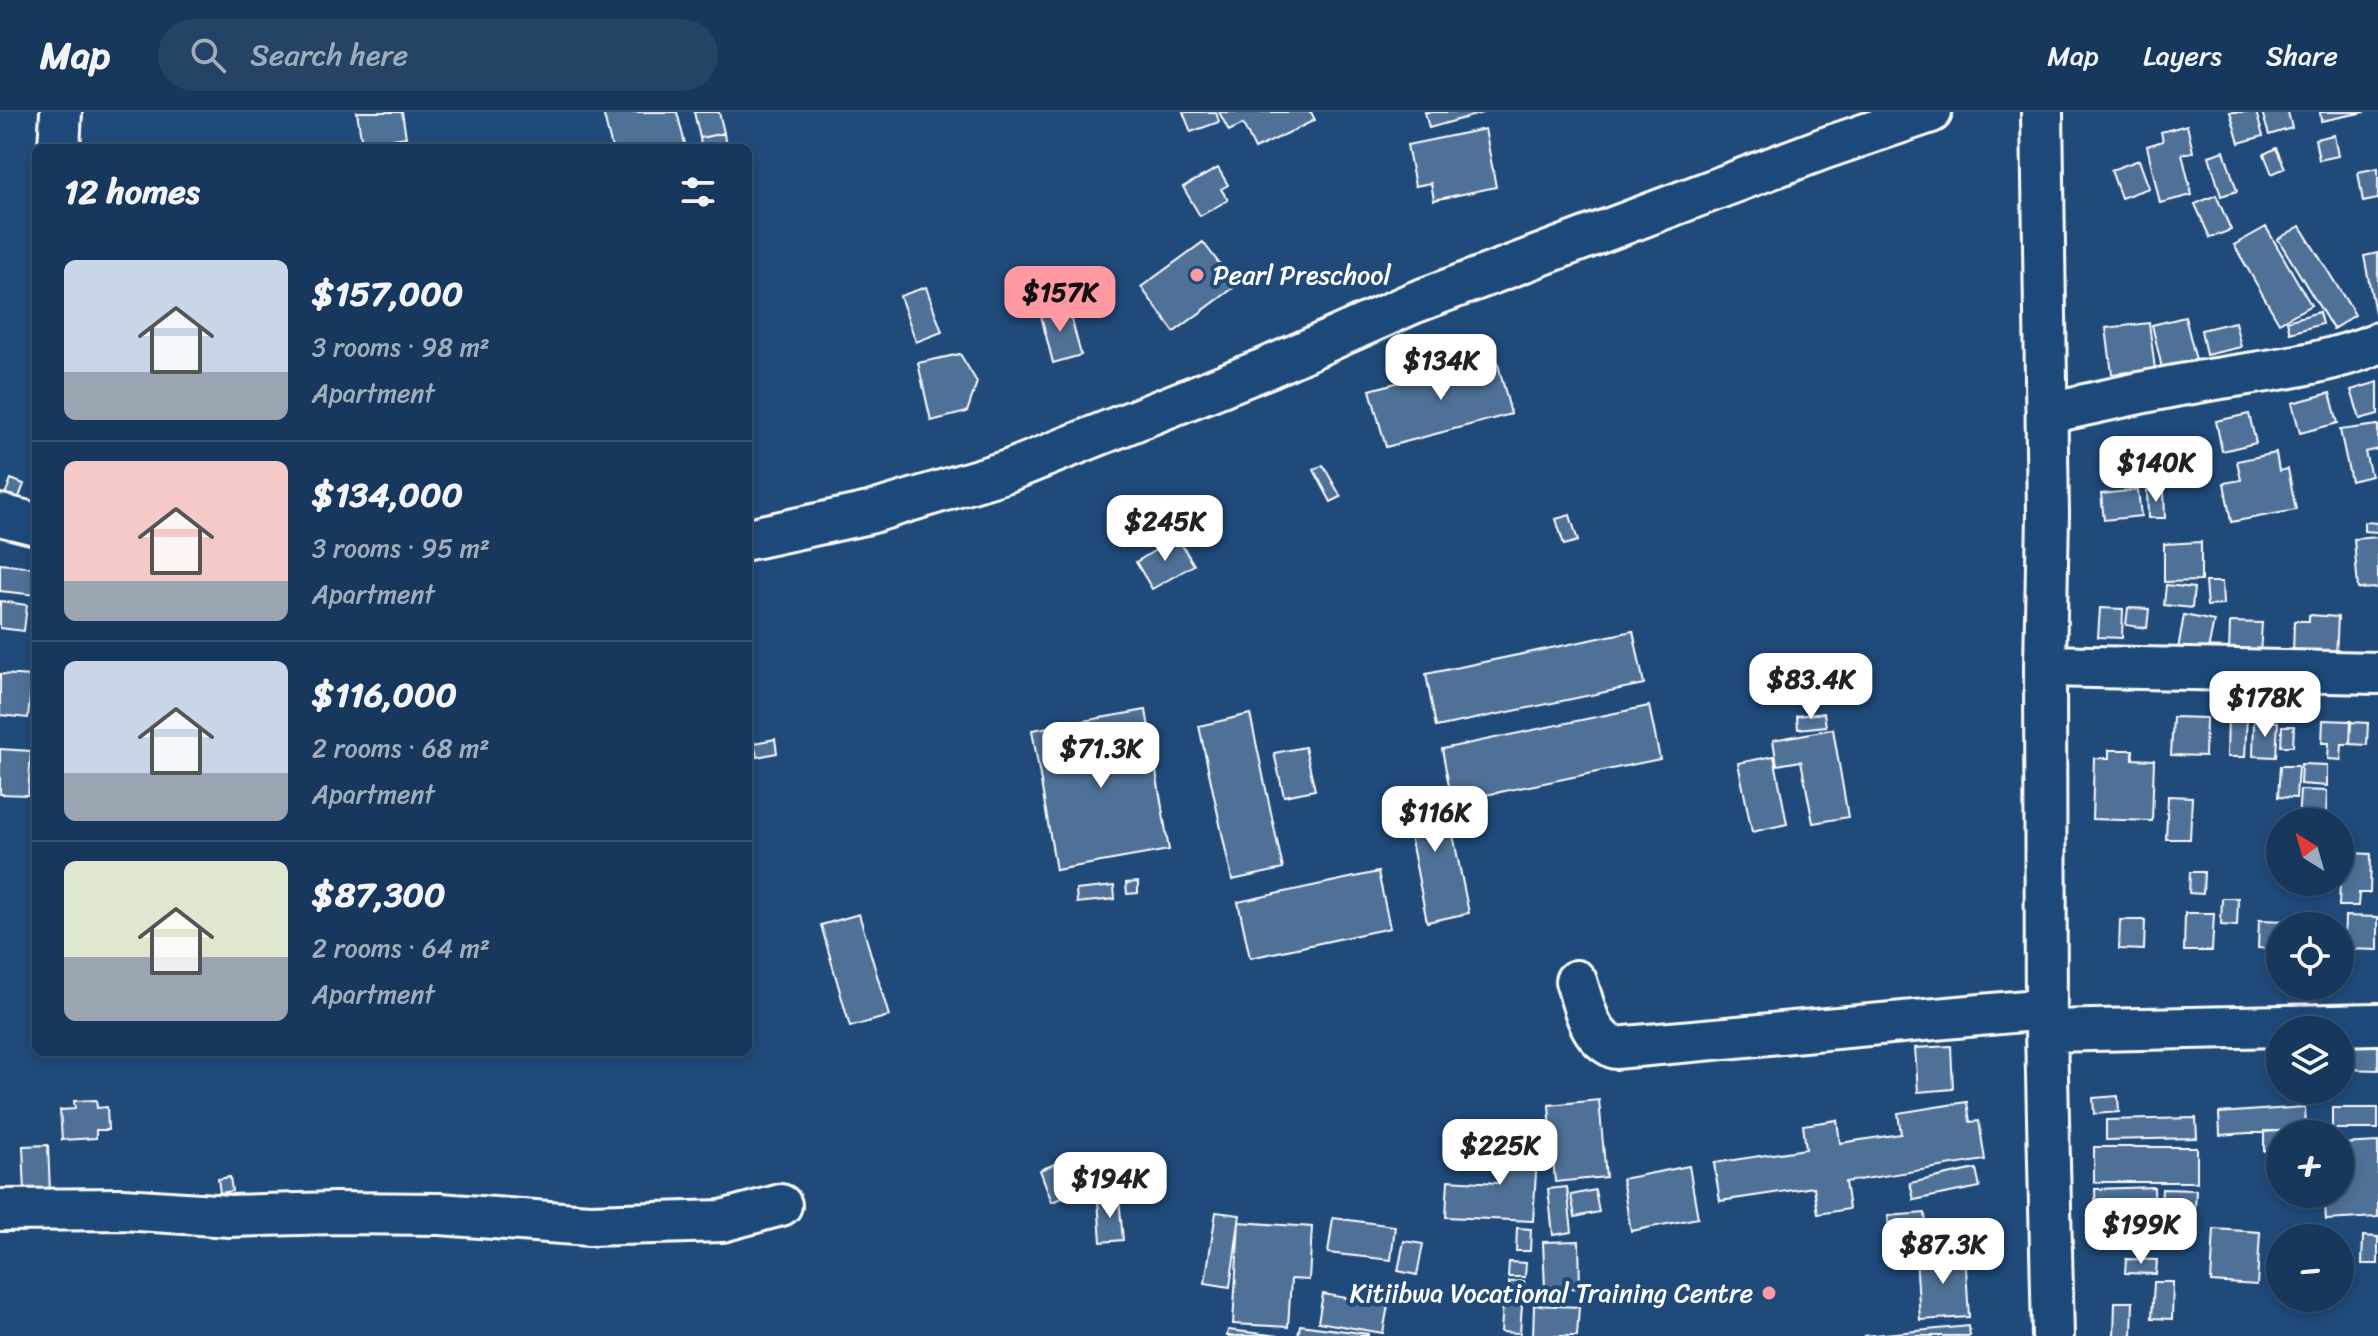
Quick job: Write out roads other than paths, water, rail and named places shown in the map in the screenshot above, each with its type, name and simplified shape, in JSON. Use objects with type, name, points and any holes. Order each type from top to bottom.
[{"type":"street","points":[[59,144],[61,112]]},
{"type":"street","points":[[752,538],[869,513],[1008,471],[1269,367],[1413,303],[1825,148],[1931,112]]},
{"type":"street","points":[[2042,112],[2048,514],[2046,1020],[2053,1336]]},
{"type":"street","points":[[2047,413],[2194,382],[2303,365],[2361,351],[2378,343]]},
{"type":"street","points":[[0,515],[32,523]]},
{"type":"street","points":[[2045,666],[2378,673]]},
{"type":"street","points":[[1576,981],[1592,1030],[1602,1043],[1615,1048],[2046,1020],[2378,1024]]},
{"type":"street","points":[[0,1210],[123,1209],[230,1216],[440,1214],[589,1225],[722,1221],[781,1205]]},
{"type":"place","name":"Pearl Preschool","points":[[1197,275]]},
{"type":"place","name":"Kitiibwa Vocational Training Centre","points":[[1769,1293]]}]
